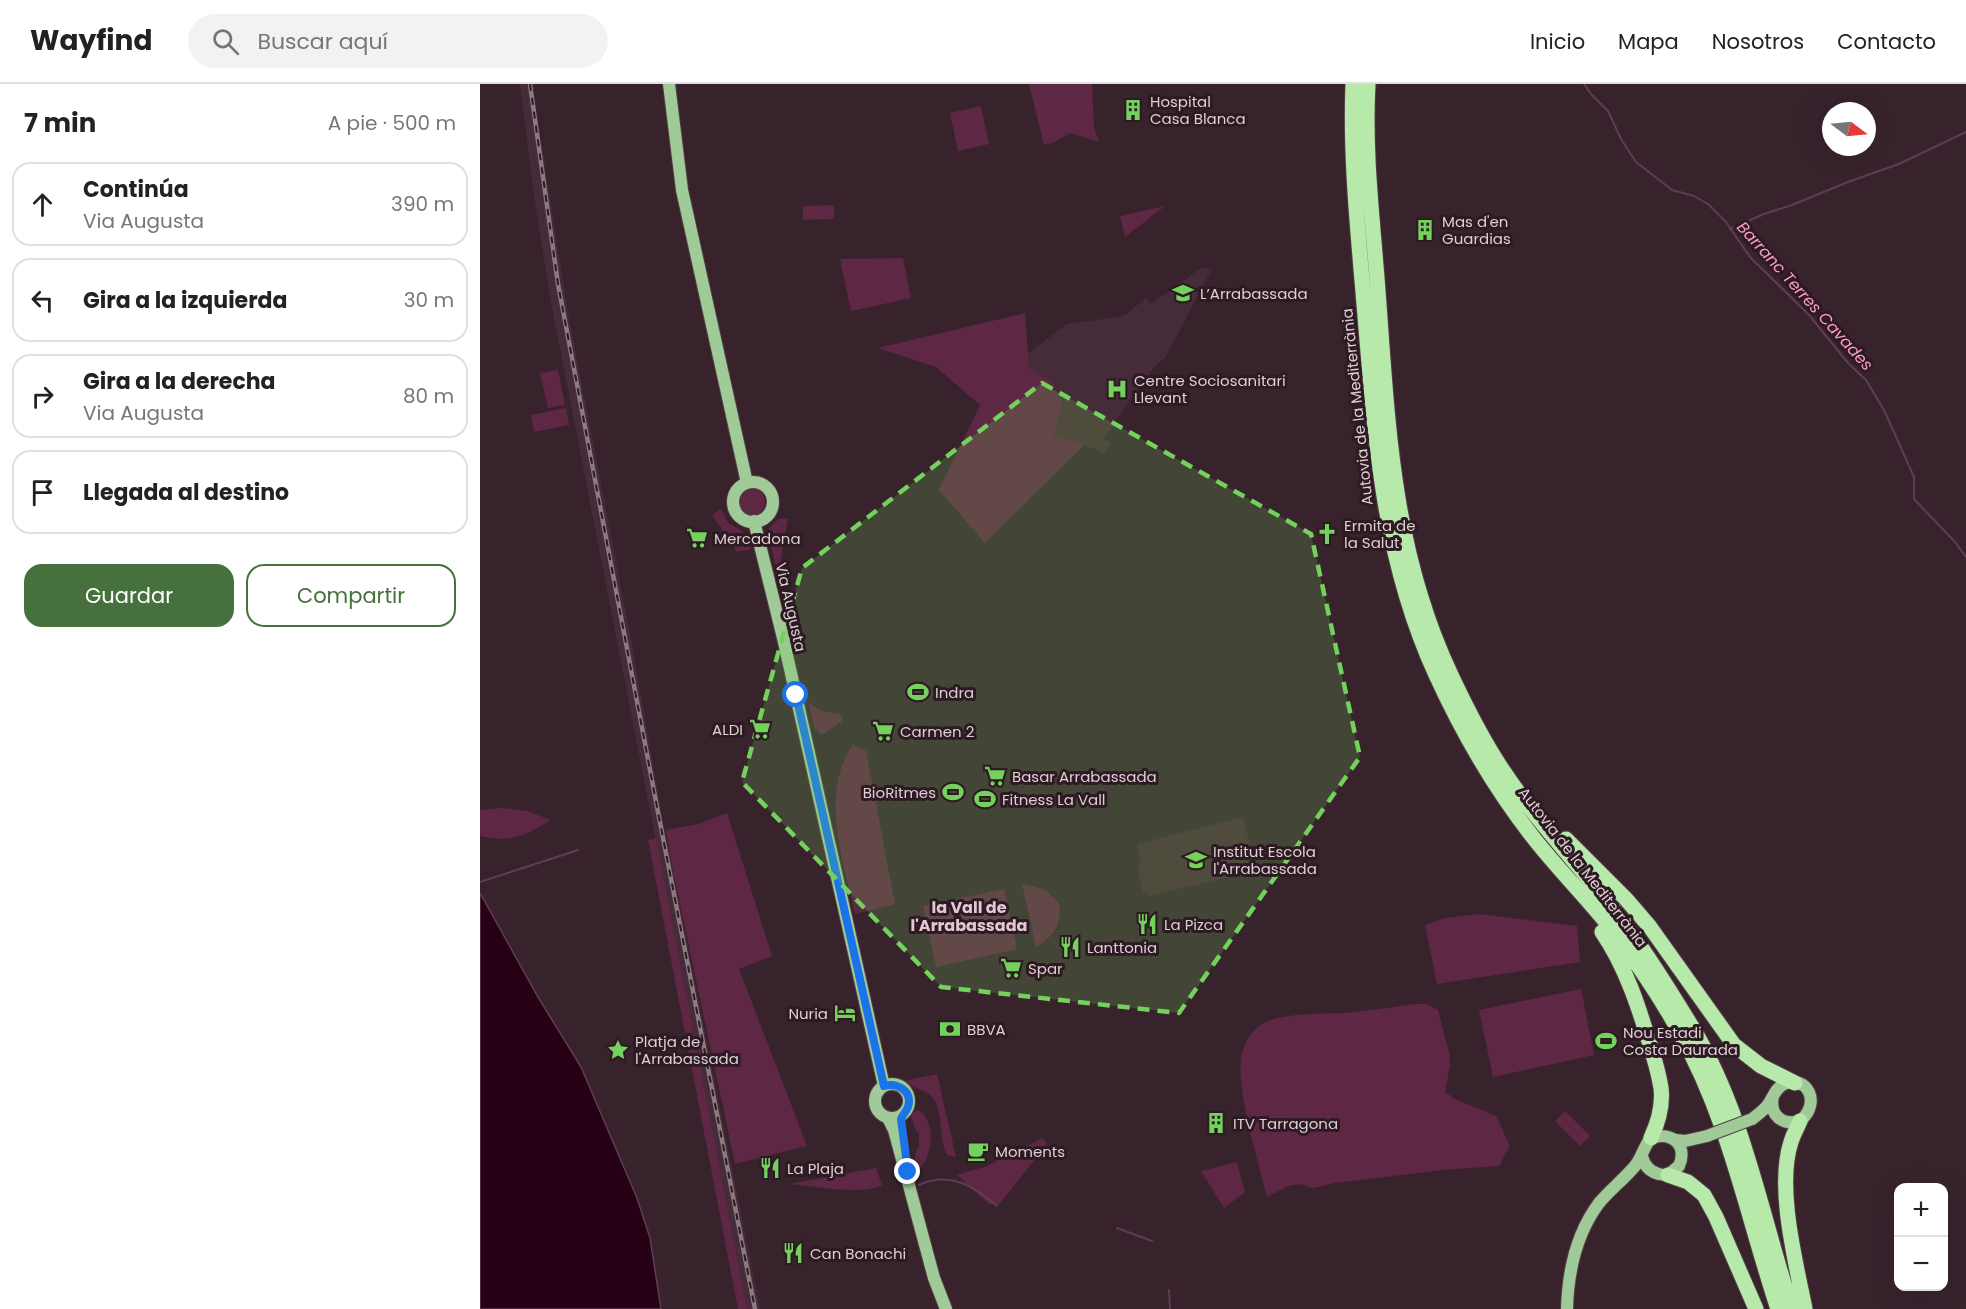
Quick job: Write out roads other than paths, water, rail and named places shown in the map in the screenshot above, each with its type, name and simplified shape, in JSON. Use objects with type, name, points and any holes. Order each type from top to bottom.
[{"type":"highway","name":"Autovia de la Mediterrània","points":[[1353,84],[1351,120],[1354,182],[1376,443],[1382,494],[1399,572],[1417,628],[1460,725],[1502,794],[1534,839],[1610,927],[1681,1033],[1703,1076],[1720,1118],[1778,1309]]},
{"type":"highway","name":"Autovia de la Mediterrània","points":[[1368,84],[1370,191],[1395,492],[1413,573],[1430,626],[1472,718],[1501,768],[1534,814],[1619,917],[1694,1030],[1733,1115],[1792,1309]]},
{"type":"highway","points":[[1450,671],[1506,765],[1539,812],[1626,899],[1650,927],[1734,1045],[1761,1066],[1795,1083]]},
{"type":"highway","points":[[1558,867],[1565,882],[1609,943],[1629,982],[1642,1016],[1661,1089],[1660,1112],[1652,1138]]},
{"type":"highway","points":[[1800,1121],[1790,1143],[1786,1173],[1787,1206],[1805,1309]]},
{"type":"highway","points":[[1660,1174],[1688,1182],[1704,1195],[1756,1309]]},
{"type":"main road","points":[[669,84],[682,190],[747,483]]},
{"type":"main road","points":[[757,482],[765,486],[772,499],[769,513],[762,519],[754,521],[743,519],[737,514],[733,505],[736,490],[747,483],[757,482]]},
{"type":"main road","name":"Via Augusta","points":[[754,521],[807,743],[884,1086]]},
{"type":"main road","points":[[1567,1309],[1572,1260],[1582,1233],[1598,1204],[1642,1156],[1647,1143],[1652,1138],[1664,1135],[1676,1140],[1704,1138],[1752,1119],[1764,1117],[1786,1122],[1800,1121],[1811,1109],[1811,1098],[1805,1087],[1795,1083],[1781,1085],[1766,1107],[1752,1119]]},
{"type":"main road","points":[[901,1116],[888,1118],[879,1113],[875,1103],[878,1092],[884,1086],[895,1085],[906,1092],[909,1103],[901,1116],[907,1172],[940,1309]]},
{"type":"main road","points":[[1773,1096],[1773,1109],[1780,1119]]},
{"type":"main road","points":[[888,1118],[907,1172]]},
{"type":"main road","points":[[1682,1160],[1704,1138]]},
{"type":"main road","points":[[1619,1182],[1633,1174],[1660,1174],[1680,1166],[1682,1160],[1680,1145],[1676,1140]]},
{"type":"main road","points":[[1642,1156],[1646,1167],[1660,1174]]},
{"type":"main road","points":[[934,1278],[946,1309]]},
{"type":"waterway","name":"Barranc Terres Cavades","points":[[1584,84],[1608,111],[1621,139],[1636,162],[1672,190],[1694,196],[1708,204],[1726,222],[1750,257],[1809,315],[1848,363],[1866,380],[1885,412],[1914,477],[1914,499],[1955,542],[1966,557]]},
{"type":"waterway","points":[[1730,229],[1899,164],[1966,132]]},
{"type":"waterway","name":"Barranc Terres Cavades","points":[[480,882],[578,850]]},
{"type":"waterway","points":[[919,1185],[931,1181],[951,1180],[979,1192],[997,1206]]},
{"type":"waterway","points":[[1117,1228],[1152,1241]]},
{"type":"waterway","points":[[1169,1290],[1170,1309]]},
{"type":"railway","points":[[530,84],[558,284],[755,1309]]},
{"type":"place","name":"Hospital Casa Blanca","points":[[1133,110]]},
{"type":"place","name":"Mas d'en Guardias","points":[[1425,230]]},
{"type":"place","name":"L’Arrabassada","points":[[1183,293]]},
{"type":"place","name":"Centre Sociosanitari Llevant","points":[[1117,389]]},
{"type":"place","name":"Ermita de la Salut","points":[[1327,534]]},
{"type":"place","name":"Mercadona","points":[[697,538]]},
{"type":"place","name":"Indra","points":[[918,692]]},
{"type":"place","name":"ALDI","points":[[760,729]]},
{"type":"place","name":"Carmen 2","points":[[883,731]]},
{"type":"place","name":"Basar Arrabassada","points":[[995,776]]},
{"type":"place","name":"BioRitmes","points":[[953,792]]},
{"type":"place","name":"Fitness La Vall","points":[[985,799]]},
{"type":"place","name":"Institut Escola l'Arrabassada","points":[[1196,860]]},
{"type":"place","name":"La Pizca","points":[[1147,924]]},
{"type":"place","name":"Lanttonia","points":[[1070,947]]},
{"type":"place","name":"Spar","points":[[1011,968]]},
{"type":"place","name":"Nuria","points":[[845,1013]]},
{"type":"place","name":"BBVA","points":[[950,1029]]},
{"type":"place","name":"Nou Estadi Costa Daurada","points":[[1606,1041]]},
{"type":"place","name":"Platja de l'Arrabassada","points":[[618,1050]]},
{"type":"place","name":"ITV Tarragona","points":[[1216,1123]]},
{"type":"place","name":"Moments","points":[[978,1151]]},
{"type":"place","name":"La Plaja","points":[[770,1168]]},
{"type":"place","name":"Can Bonachi","points":[[793,1253]]},
{"type":"district","name":"la Vall de l'Arrabassada","points":[[969,916]]}]
